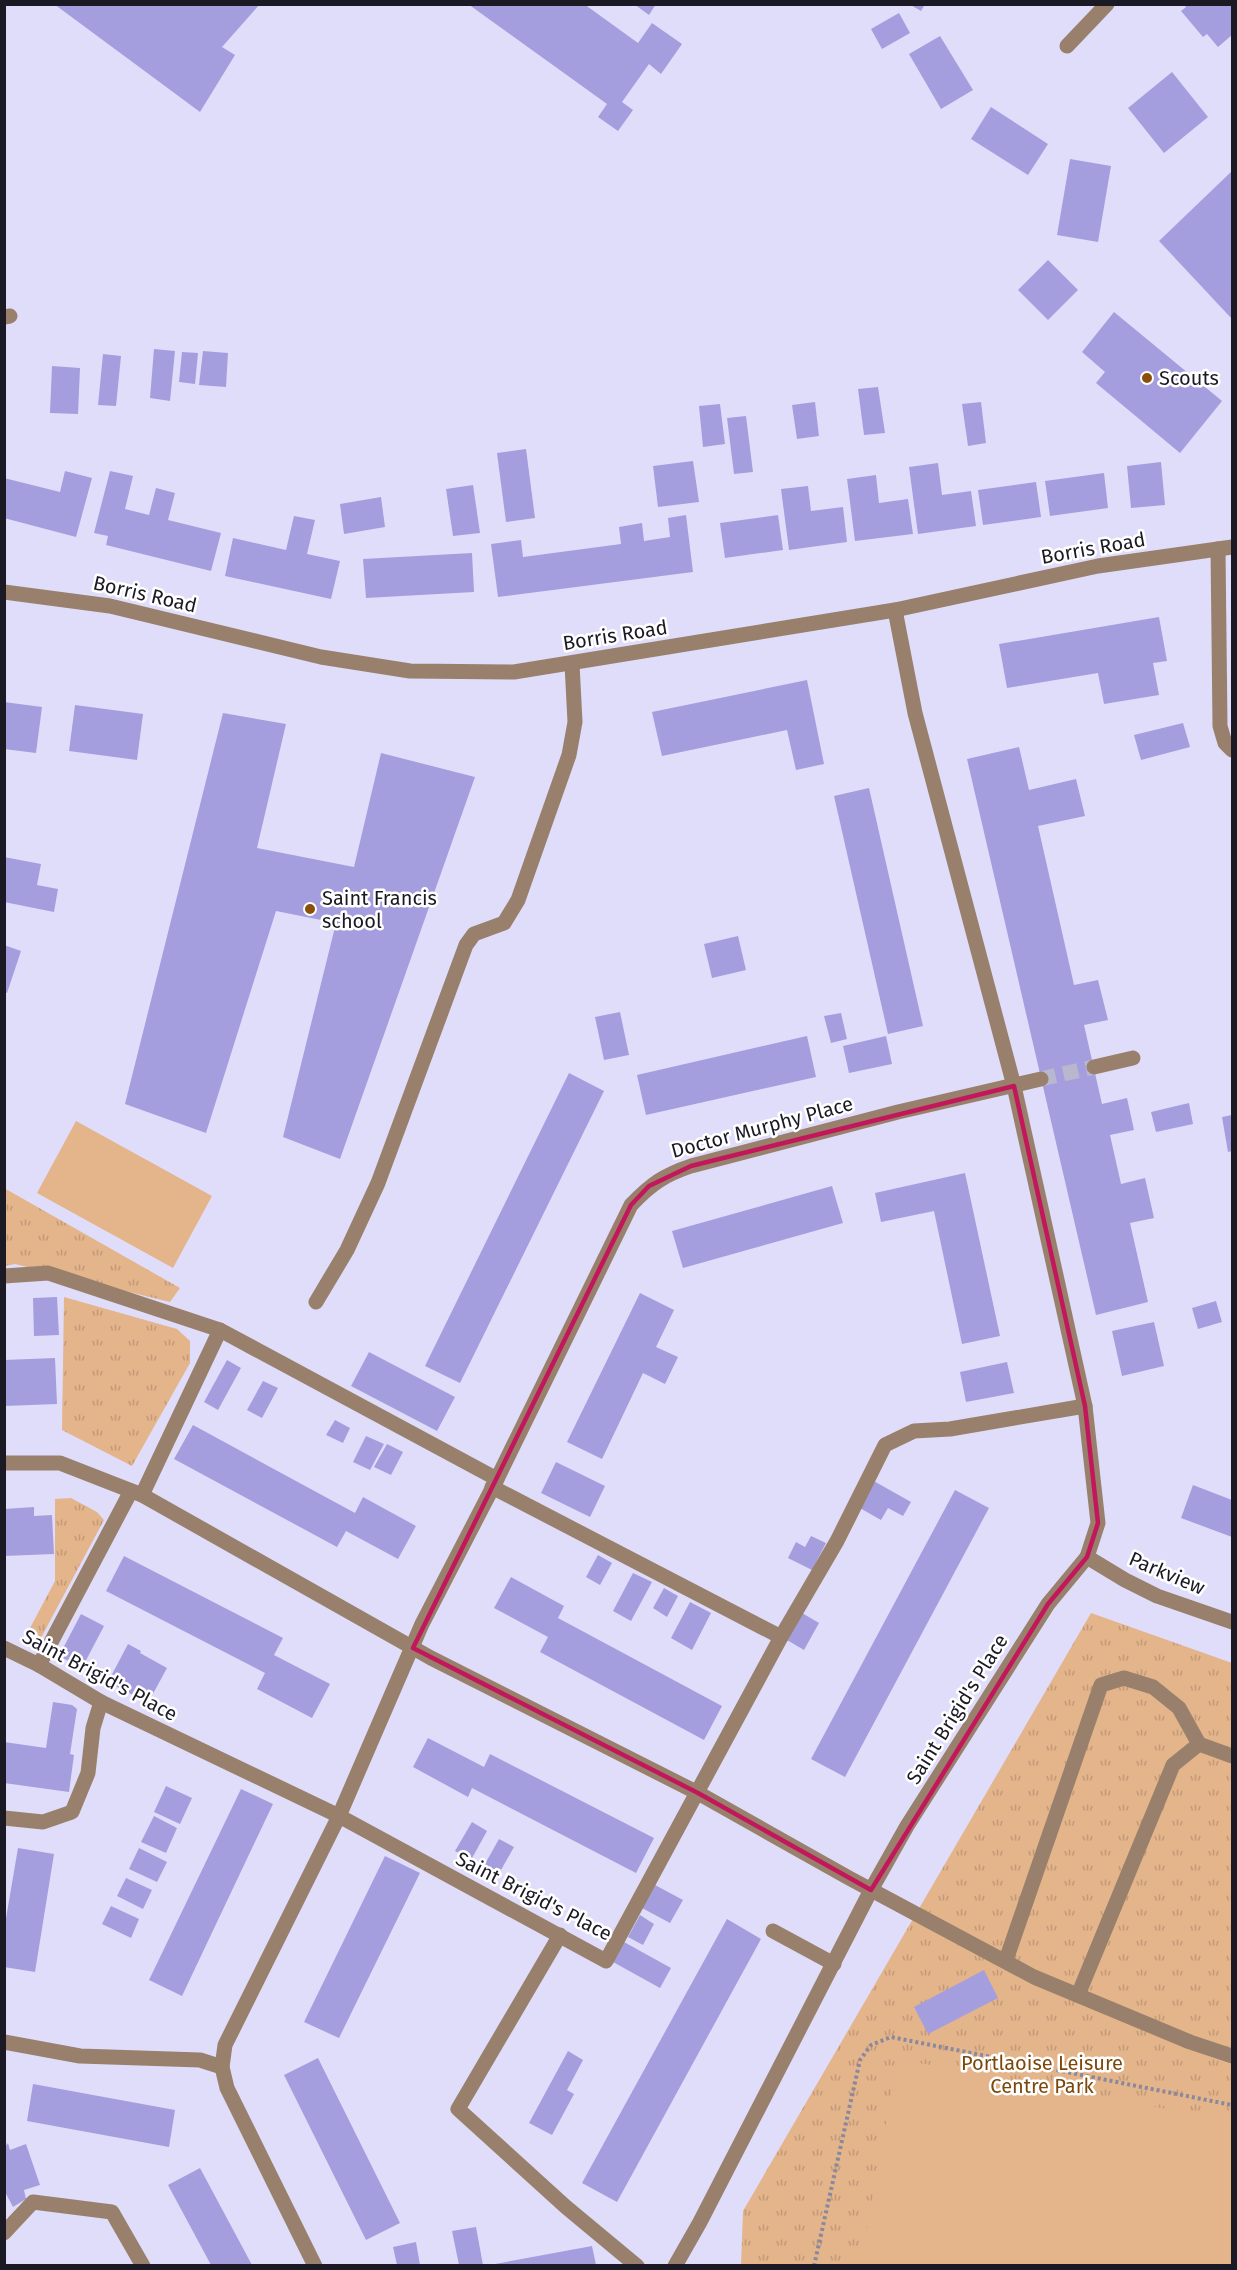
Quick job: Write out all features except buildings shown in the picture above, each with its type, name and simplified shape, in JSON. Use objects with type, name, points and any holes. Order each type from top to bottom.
[{"type":"street","points":[[1067,46],[1107,4]]},
{"type":"street","points":[[1225,548],[1220,726],[1226,743],[1233,750]]},
{"type":"street","name":"Borris Road","points":[[4,591],[110,606],[321,657],[410,671],[514,672],[895,610],[1098,566],[1225,548]]},
{"type":"street","points":[[895,610],[915,712],[1014,1086],[1085,1407],[1098,1523],[1087,1557]]},
{"type":"street","points":[[316,1302],[346,1250],[378,1183],[466,945],[474,934],[504,923],[518,900],[568,755],[575,722],[572,664]]},
{"type":"street","points":[[1094,1067],[1133,1058]]},
{"type":"street","name":"Doctor Murphy Place","points":[[495,1483],[631,1205],[650,1186],[670,1173],[691,1166],[886,1115],[1041,1079]]},
{"type":"street","points":[[4,1276],[48,1273],[220,1330],[495,1483],[781,1637]]},
{"type":"street","points":[[39,1665],[136,1493],[220,1330]]},
{"type":"street","points":[[698,1792],[781,1637],[837,1541],[885,1445],[914,1431],[950,1429],[1085,1407]]},
{"type":"street","points":[[4,1463],[60,1463],[136,1493],[413,1648],[698,1792],[871,1890],[1006,1960],[1034,1977],[1190,2042],[1233,2056]]},
{"type":"street","points":[[315,2265],[227,2088],[222,2067],[225,2045],[339,1816],[422,1624],[495,1483]]},
{"type":"street","name":"Parkview","points":[[1087,1557],[1157,1596],[1233,1622]]},
{"type":"street","name":"Saint Brigid's Place","points":[[675,2265],[700,2222],[871,1890],[907,1826],[1048,1604],[1087,1557]]},
{"type":"street","name":"Saint Brigid's Place","points":[[4,1648],[39,1665],[101,1702],[339,1816],[606,1961],[698,1792]]},
{"type":"street","points":[[1006,1960],[1101,1684],[1124,1678],[1153,1687],[1179,1708],[1199,1744],[1233,1756]]},
{"type":"street","points":[[4,1818],[43,1822],[72,1812],[88,1773],[93,1728],[101,1702]]},
{"type":"street","points":[[1078,1995],[1173,1765],[1199,1744]]},
{"type":"street","points":[[773,1931],[834,1964]]},
{"type":"street","points":[[560,1935],[458,2109],[566,2207],[637,2265]]},
{"type":"street","points":[[4,2042],[80,2056],[200,2060],[222,2067]]},
{"type":"street","points":[[4,2233],[33,2202],[111,2212],[143,2265]]},
{"type":"path","points":[[814,2265],[860,2060],[871,2045],[891,2037],[1233,2105]]},
{"type":"highlighted area","points":[[1014,1086],[1085,1406],[1098,1523],[1087,1557],[1048,1604],[871,1890],[698,1793],[413,1648],[631,1205],[649,1186],[691,1166]]},
{"type":"green space","points":[[76,1121],[212,1196],[173,1268],[37,1193]]},
{"type":"green space","points":[[4,1188],[180,1288],[170,1302],[15,1264],[5,1266]]},
{"type":"green space","points":[[64,1297],[177,1329],[190,1341],[190,1363],[132,1466],[62,1430]]},
{"type":"green space","points":[[71,1498],[97,1512],[104,1520],[35,1649],[22,1643],[55,1581],[55,1499]]},
{"type":"green space","name":"Portlaoise Leisure Centre Park","points":[[1091,1613],[1232,1663],[1232,2265],[741,2266],[743,2211]]},
{"type":"green space","points":[[898,2059],[1232,2121],[1232,2265],[860,2265]]},
{"type":"tunnel","points":[[1041,1079],[1094,1067]]},
{"type":"place","name":"Scouts","points":[[1147,378]]},
{"type":"place","name":"Saint Francis school","points":[[310,909]]}]
